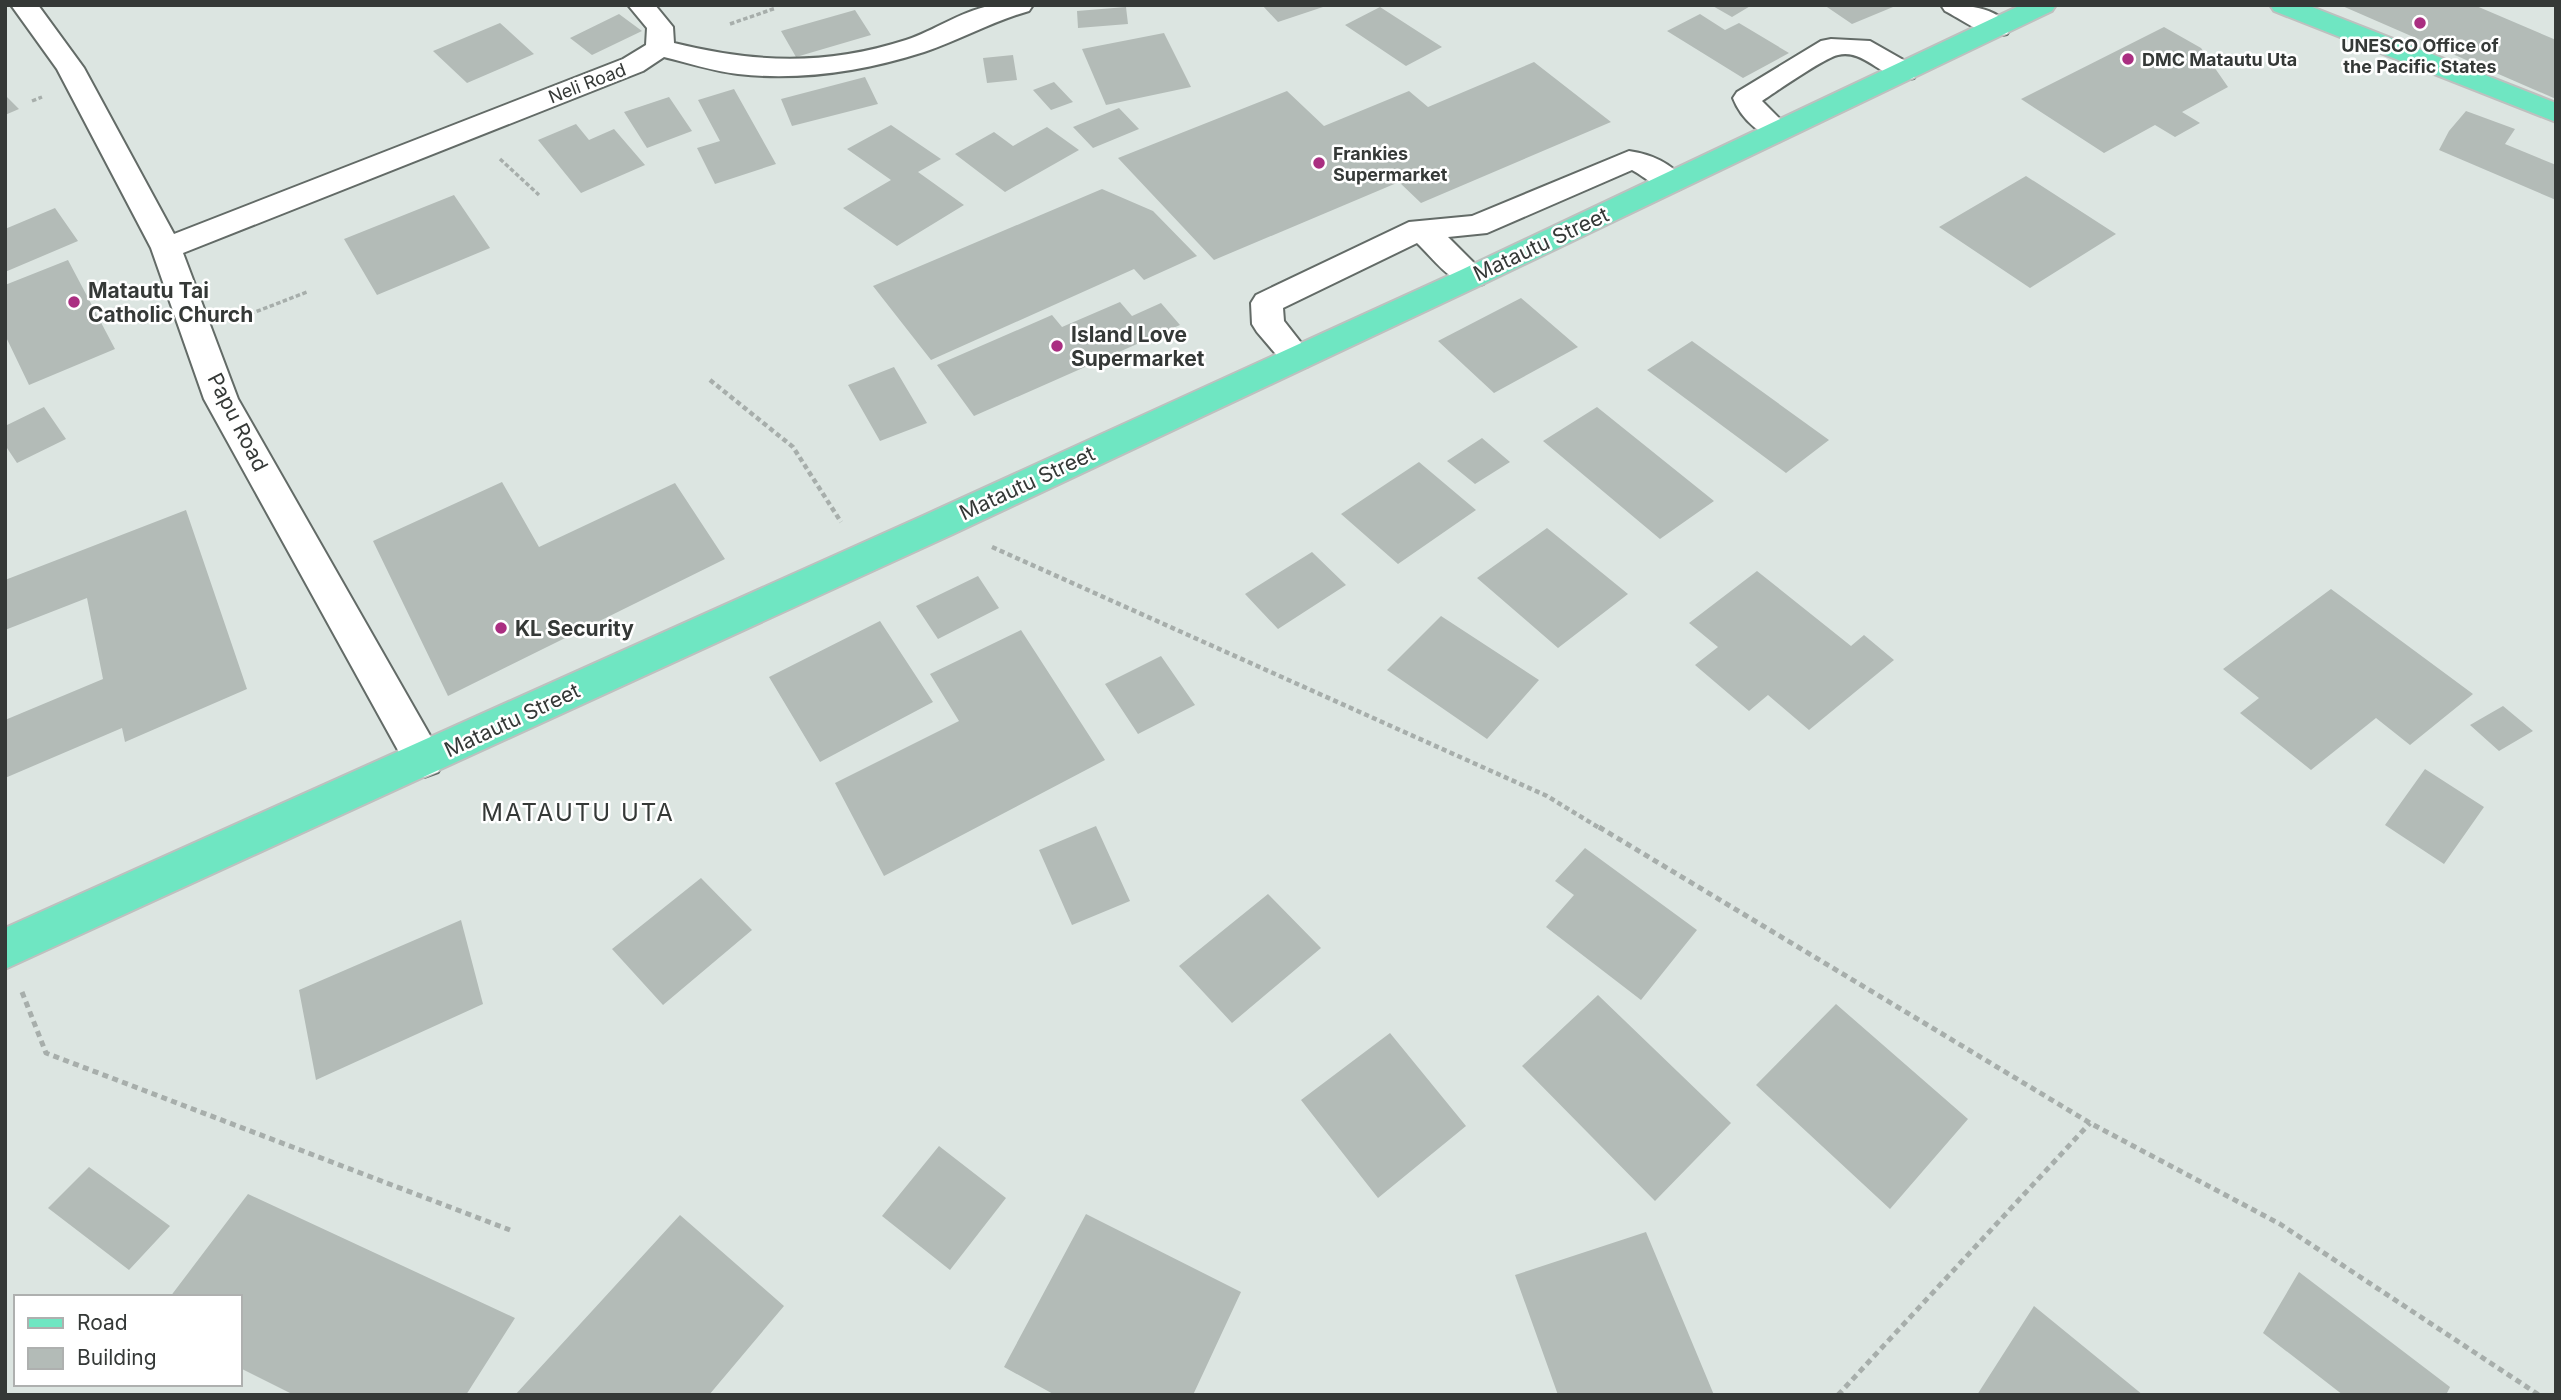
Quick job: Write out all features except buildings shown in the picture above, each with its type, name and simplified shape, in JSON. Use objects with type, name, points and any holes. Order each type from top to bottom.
[{"type":"main road","name":"Matautu Street","points":[[5,949],[940,524],[1472,277],[1777,130],[1998,29],[2043,5]]},
{"type":"main road","points":[[2283,5],[2556,113]]},
{"type":"main road","points":[[2311,5],[2370,40]]},
{"type":"street","name":"Papu Road","points":[[24,5],[70,68],[166,248],[222,399],[424,760]]},
{"type":"street","points":[[641,5],[660,27],[660,48],[738,66],[811,68],[884,55],[918,45],[996,10],[1020,5]]},
{"type":"street","points":[[1954,5],[1998,29]]},
{"type":"street","points":[[1777,130],[1751,109],[1747,98],[1831,47],[1860,47],[1905,72]]},
{"type":"street","name":"Neli Road","points":[[166,248],[633,65],[660,48]]},
{"type":"street","points":[[1297,358],[1268,324],[1267,303],[1420,229],[1476,226],[1629,160],[1642,162],[1670,182]]},
{"type":"street","points":[[1420,229],[1472,277]]},
{"type":"path","points":[[468,130],[539,195]]},
{"type":"path","points":[[197,334],[307,292]]},
{"type":"path","points":[[710,380],[793,447],[864,558]]},
{"type":"path","points":[[940,524],[1548,796],[2090,1123],[2280,1224],[2539,1395]]},
{"type":"path","points":[[5,949],[46,1053],[510,1230]]},
{"type":"path","points":[[1838,1395],[2090,1123]]},
{"type":"place","name":"UNESCO Office of the Pacific States","points":[[2420,23]]},
{"type":"place","name":"DMC Matautu Uta","points":[[2128,59]]},
{"type":"place","name":"Frankies Supermarket","points":[[1319,163]]},
{"type":"place","name":"Matautu Tai Catholic Church","points":[[74,302]]},
{"type":"place","name":"Island Love Supermarket","points":[[1057,346]]},
{"type":"place","name":"KL Security","points":[[501,628]]},
{"type":"district","name":"MATAUTU UTA","points":[[578,812]]}]
